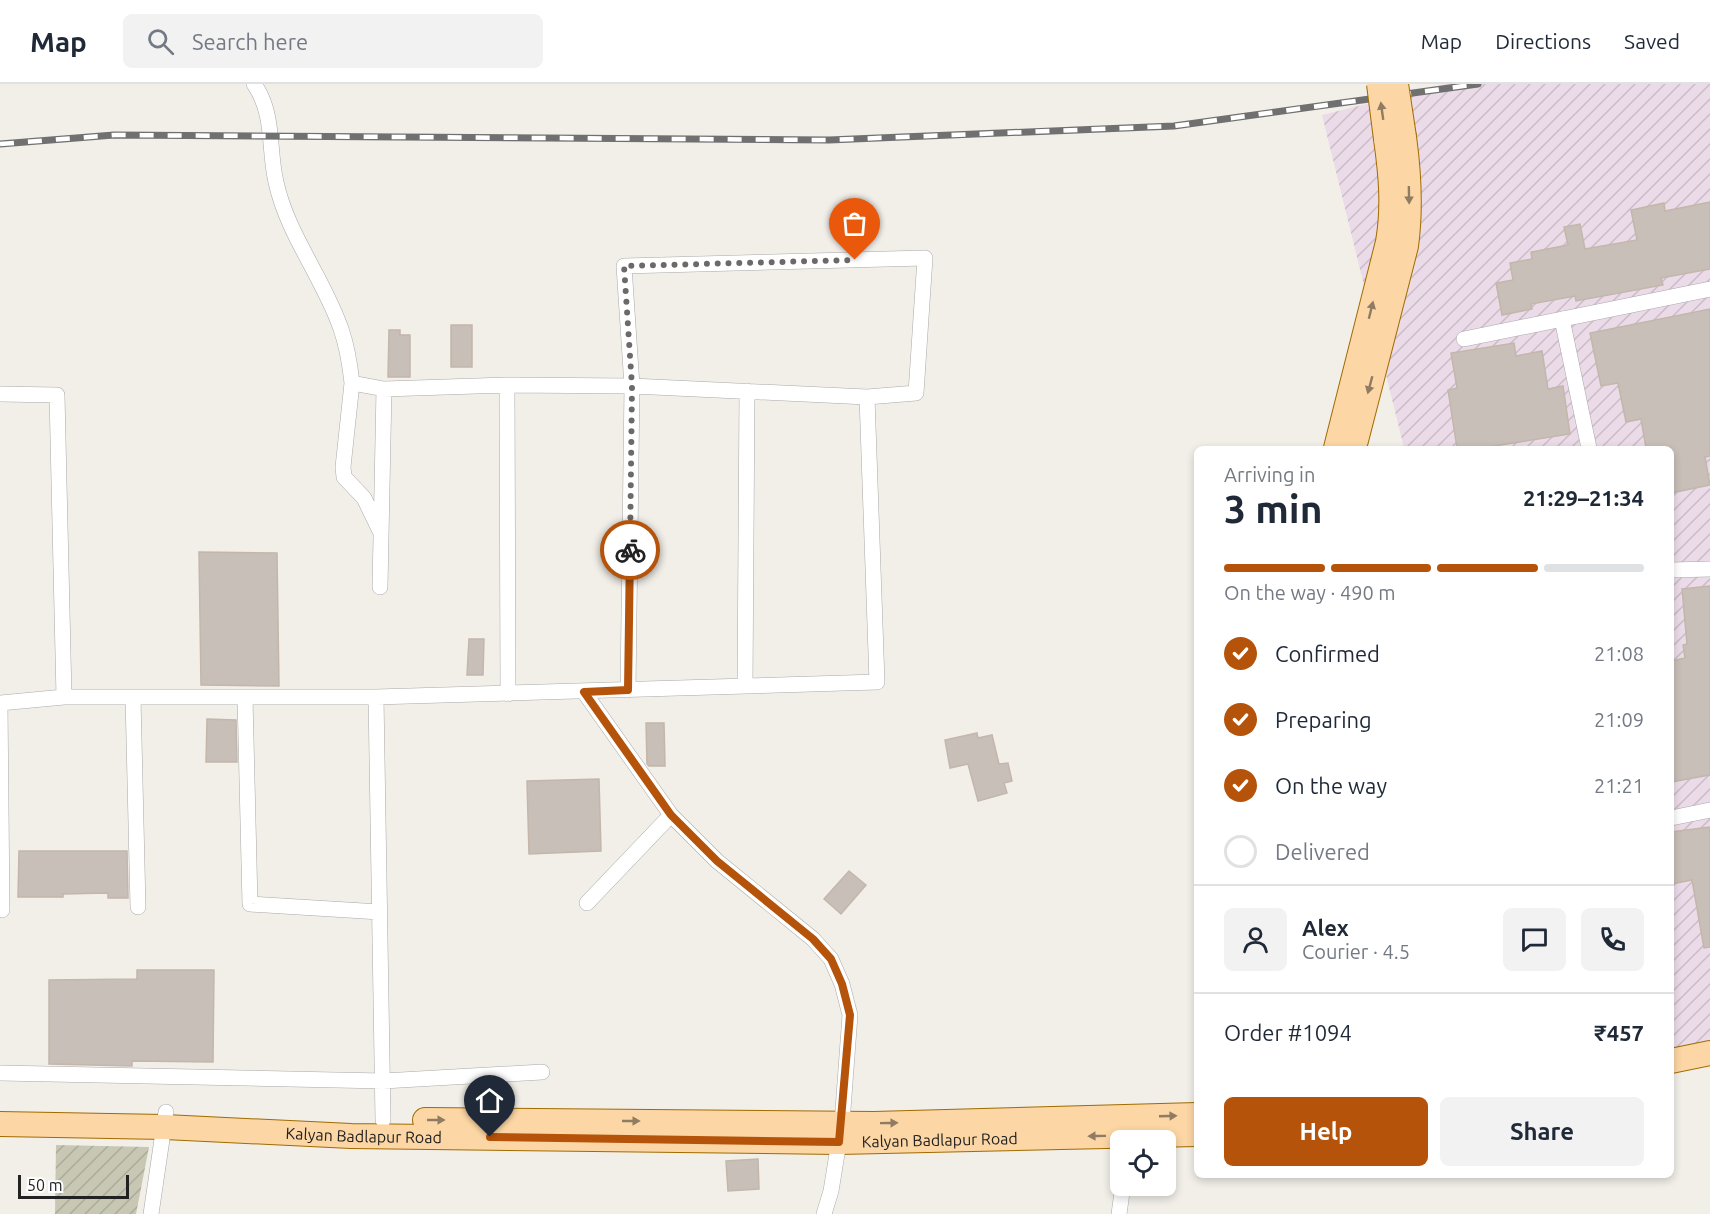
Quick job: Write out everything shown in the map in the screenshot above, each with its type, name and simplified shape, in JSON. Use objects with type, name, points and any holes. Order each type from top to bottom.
[{"type":"main road","points":[[1355,446],[1407,237],[1410,191],[1379,84]]},
{"type":"main road","points":[[1337,446],[1392,219],[1396,84]]},
{"type":"main road","points":[[1674,1059],[1710,1053]]},
{"type":"main road","points":[[1674,1073],[1710,1067]]},
{"type":"main road","name":"Kalyan Badlapur Road","points":[[0,1109],[166,1120],[352,1128],[840,1132],[874,1124],[1110,1130]]},
{"type":"main road","name":"Kalyan Badlapur Road","points":[[1134,1130],[1194,1116]]},
{"type":"main road","name":"Kalyan Badlapur Road","points":[[0,1124],[166,1120]]},
{"type":"main road","name":"Kalyan Badlapur Road","points":[[352,1128],[383,1120],[840,1132]]},
{"type":"main road","name":"Kalyan Badlapur Road","points":[[1176,1133],[1194,1134]]},
{"type":"street","points":[[254,84],[266,106],[272,136],[275,180],[283,210],[341,328],[352,383],[343,467],[344,477],[364,498],[382,534]]},
{"type":"street","points":[[352,383],[384,389],[507,385],[632,386],[867,397],[916,393],[925,258],[624,266],[632,386],[628,690]]},
{"type":"street","points":[[1464,339],[1710,289]]},
{"type":"street","points":[[1563,319],[1589,446]]},
{"type":"street","points":[[507,385],[508,694]]},
{"type":"street","points":[[380,587],[384,389]]},
{"type":"street","points":[[745,686],[747,391]]},
{"type":"street","points":[[0,394],[57,395],[64,698]]},
{"type":"street","points":[[2,910],[0,703],[64,698],[376,697],[877,682],[867,397]]},
{"type":"street","points":[[1674,570],[1710,569]]},
{"type":"street","points":[[584,692],[671,815],[717,861],[813,939],[831,959],[842,984],[850,1015],[840,1132],[831,1191],[824,1214]]},
{"type":"street","points":[[245,697],[250,904],[380,912]]},
{"type":"street","points":[[376,697],[383,1120]]},
{"type":"street","points":[[133,698],[138,907]]},
{"type":"street","points":[[1674,817],[1710,810]]},
{"type":"street","points":[[587,903],[671,815]]},
{"type":"street","points":[[0,1073],[383,1081],[542,1072]]},
{"type":"street","points":[[151,1214],[166,1120]]},
{"type":"street","points":[[1119,1214],[1121,1196]]},
{"type":"shaded area","points":[[1446,84],[1710,84],[1710,1050],[1674,1059],[1674,446],[1404,446],[1322,115]]},
{"type":"shaded area","points":[[56,1145],[149,1147],[136,1214],[55,1214]]},
{"type":"building","points":[[1710,202],[1710,269],[1661,278],[1663,285],[1576,301],[1575,296],[1531,304],[1532,309],[1502,315],[1496,283],[1513,280],[1510,263],[1532,259],[1531,252],[1568,245],[1564,227],[1580,224],[1585,249],[1637,240],[1631,210],[1664,203],[1665,211]]},
{"type":"building","points":[[1710,309],[1710,456],[1705,457],[1710,485],[1674,492],[1674,446],[1646,446],[1641,419],[1626,422],[1618,383],[1601,386],[1590,333]]},
{"type":"building","points":[[451,325],[472,325],[472,367],[451,367]]},
{"type":"building","points":[[389,330],[400,330],[400,335],[410,335],[410,377],[388,377]]},
{"type":"building","points":[[1514,343],[1516,356],[1542,351],[1548,389],[1563,386],[1570,434],[1495,446],[1457,446],[1448,390],[1457,388],[1451,353]]},
{"type":"building","points":[[199,552],[277,553],[279,686],[201,685]]},
{"type":"building","points":[[1710,586],[1710,775],[1674,781],[1674,660],[1685,658],[1683,645],[1687,644],[1682,589]]},
{"type":"building","points":[[469,639],[484,639],[483,675],[467,675]]},
{"type":"building","points":[[207,719],[236,720],[237,762],[206,762]]},
{"type":"building","points":[[646,723],[664,723],[665,766],[647,764]]},
{"type":"building","points":[[977,733],[978,738],[992,735],[999,764],[1008,763],[1012,781],[1004,783],[1007,793],[978,801],[968,764],[950,768],[945,740]]},
{"type":"building","points":[[599,779],[601,851],[529,854],[527,781]]},
{"type":"building","points":[[1710,827],[1710,947],[1704,948],[1692,880],[1674,883],[1674,832]]},
{"type":"building","points":[[19,851],[127,851],[128,898],[108,898],[108,893],[63,894],[63,897],[18,897]]},
{"type":"building","points":[[849,871],[866,885],[841,914],[824,899]]},
{"type":"building","points":[[137,970],[214,970],[213,1062],[132,1061],[132,1066],[49,1064],[49,980],[137,979]]},
{"type":"building","points":[[758,1159],[759,1189],[728,1191],[726,1161]]},
{"type":"railway","points":[[0,144],[114,135],[829,140],[1174,126],[1478,84]]},
{"type":"way so far","points":[[630,550],[632,386],[624,266],[855,260]]},
{"type":"route","points":[[490,1137],[839,1142],[850,1015],[842,984],[831,959],[813,939],[697,843],[671,815],[584,692],[628,690],[630,550]]}]
